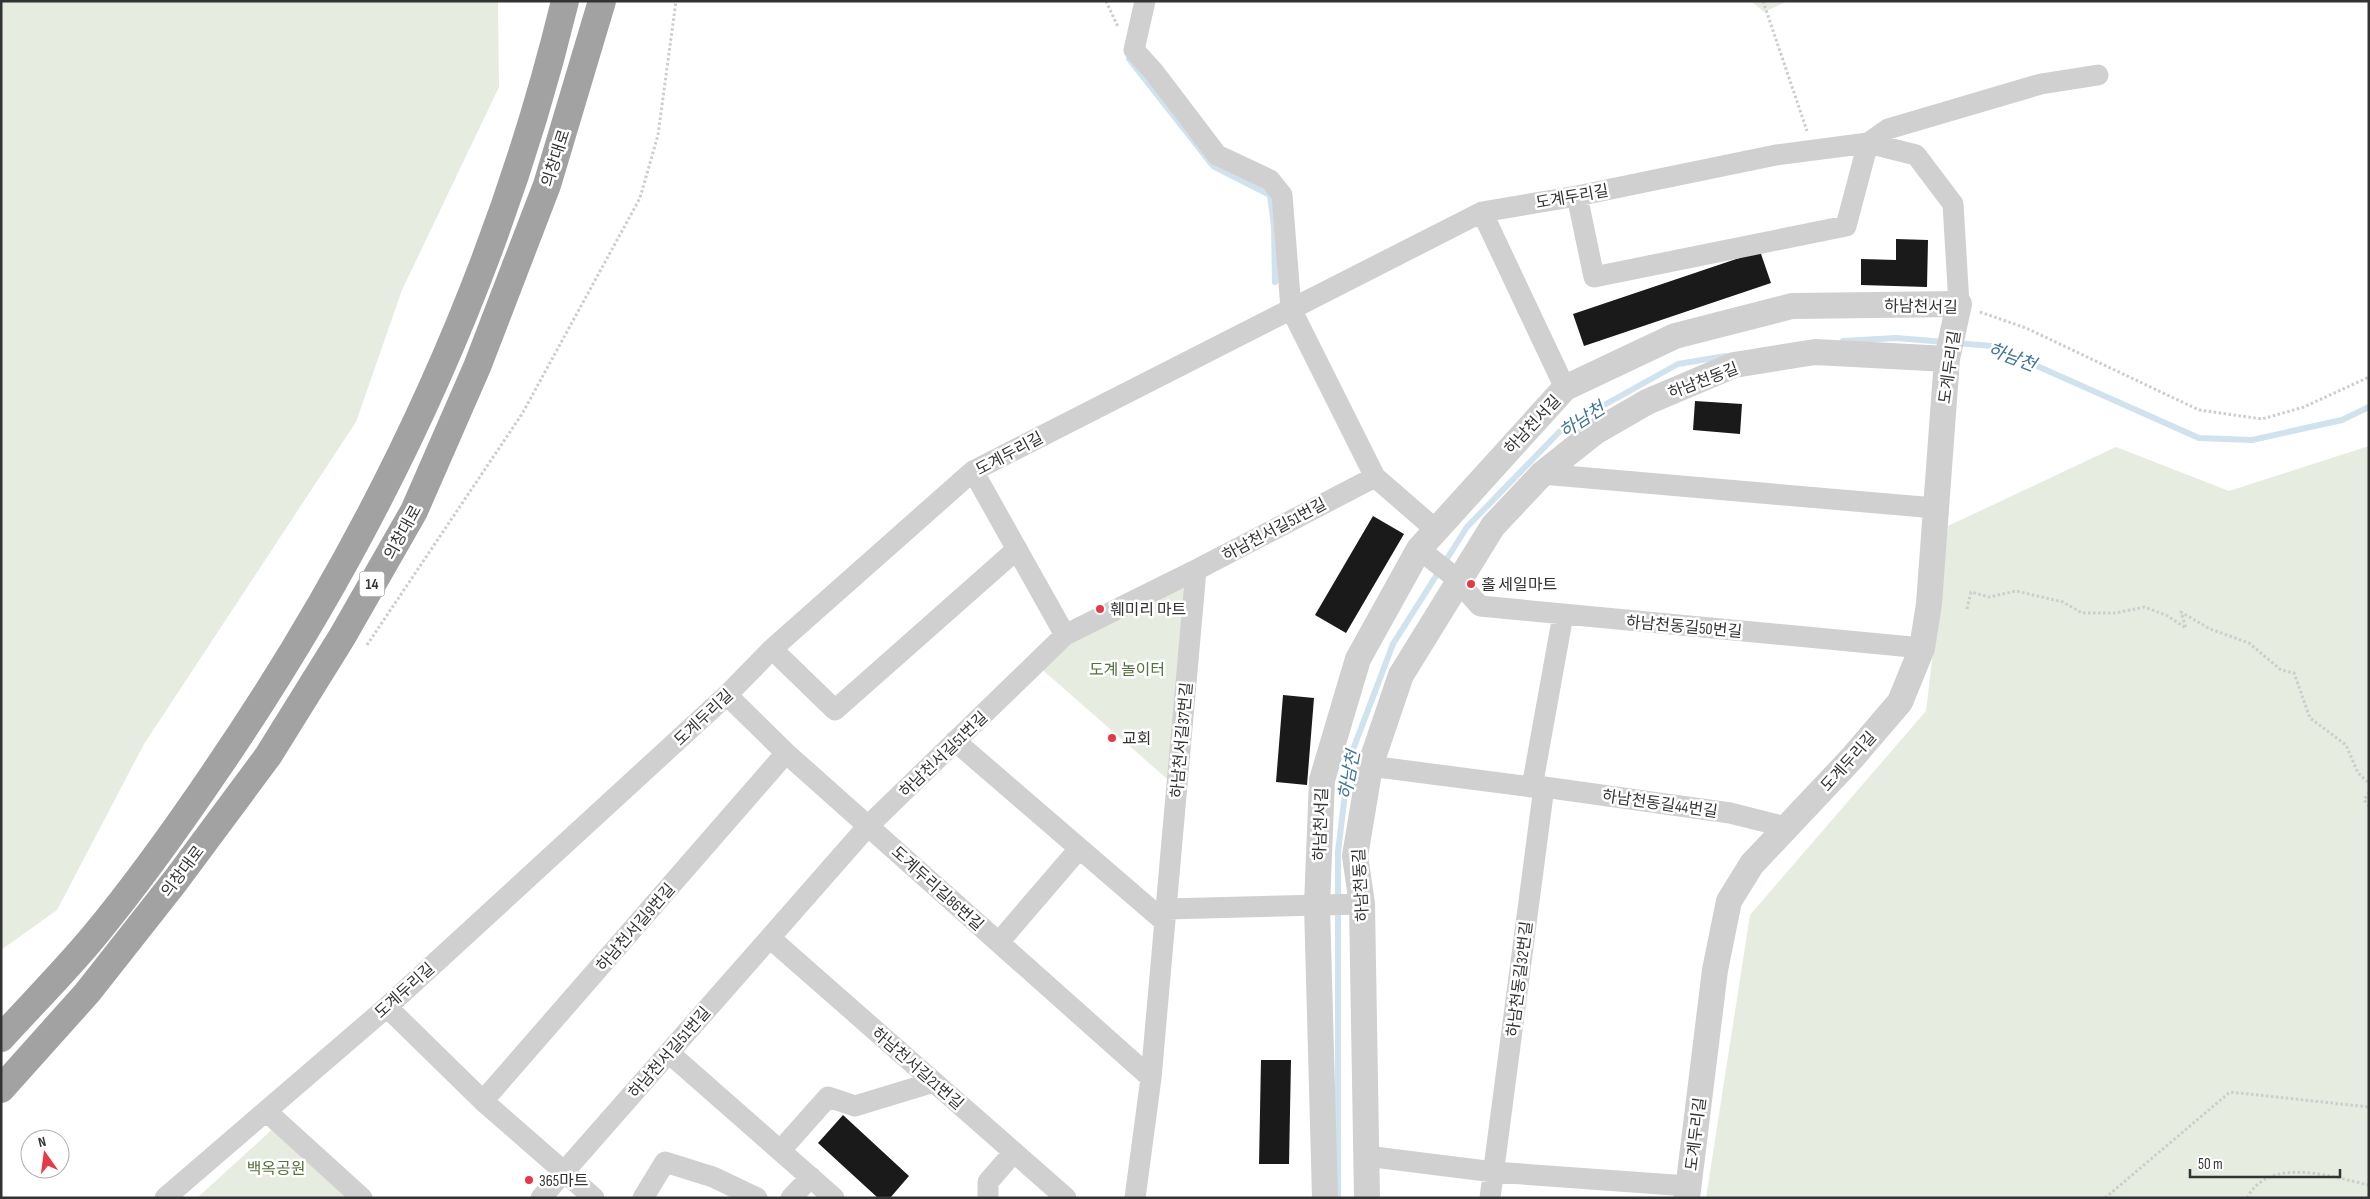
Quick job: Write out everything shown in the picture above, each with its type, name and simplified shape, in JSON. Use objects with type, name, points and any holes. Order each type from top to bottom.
[{"type":"highway","name":"의창대로","points":[[1,1038],[94,936],[176,829],[259,707],[316,614],[365,526],[434,383],[482,272],[523,156],[565,1]]},
{"type":"highway","name":"의창대로","points":[[1,1089],[87,993],[176,880],[268,756],[342,637],[414,511],[477,367],[537,212],[573,102],[602,1]]},
{"type":"street","points":[[1145,1],[1134,50],[1154,72],[1217,155],[1270,180],[1282,196],[1291,308],[1375,476],[1435,529]]},
{"type":"street","name":"도계두리길","points":[[1868,143],[1888,129],[1907,123],[2041,84],[2098,75]]},
{"type":"street","points":[[1577,196],[1594,278],[1846,226],[1868,143]]},
{"type":"street","name":"도계두리길","points":[[165,1198],[386,1007],[727,696],[772,650],[972,472],[1482,212],[1577,196],[1776,155],[1868,143],[1916,155],[1953,204],[1957,313],[1948,356],[1934,508],[1929,604],[1922,648],[1900,702],[1852,758],[1752,864],[1729,901],[1715,970],[1688,1192]]},
{"type":"street","points":[[1482,212],[1565,388]]},
{"type":"street","name":"하남천서길","points":[[1325,1198],[1321,906],[1322,780],[1358,659],[1425,554],[1435,529],[1565,388],[1675,336],[1792,306],[1957,313]]},
{"type":"street","name":"하남천동길","points":[[1367,1198],[1355,856],[1370,766],[1401,675],[1454,578],[1493,526],[1542,474],[1595,432],[1647,402],[1734,365],[1815,352],[1948,356]]},
{"type":"street","points":[[972,472],[1065,635]]},
{"type":"street","points":[[1542,474],[1934,508]]},
{"type":"street","name":"하남천서길51번길","points":[[542,1198],[868,826],[1065,635],[1196,570],[1375,476]]},
{"type":"street","points":[[772,650],[835,710],[1017,549]]},
{"type":"street","name":"하남천동길50번길","points":[[1425,554],[1454,578],[1480,606],[1563,616],[1922,648]]},
{"type":"street","name":"하남천서길37번길","points":[[1165,916],[1196,570]]},
{"type":"street","points":[[1538,787],[1563,616]]},
{"type":"street","name":"도계두리길86번길","points":[[727,696],[786,753],[1151,1078]]},
{"type":"street","points":[[955,741],[1078,850],[1165,916],[1357,904]]},
{"type":"street","name":"하남천서길9번길","points":[[483,1101],[786,753]]},
{"type":"street","name":"하남천동길44번길","points":[[1370,766],[1730,813],[1786,827]]},
{"type":"street","name":"하남천동길32번길","points":[[1490,1198],[1538,787]]},
{"type":"street","points":[[999,942],[1078,850]]},
{"type":"street","points":[[1135,1198],[1151,1078],[1165,916]]},
{"type":"street","name":"하남천서길21번길","points":[[770,938],[1066,1198]]},
{"type":"street","points":[[386,1007],[483,1101],[594,1198]]},
{"type":"street","points":[[669,1053],[834,1198]]},
{"type":"street","points":[[780,1151],[828,1098],[855,1106],[934,1082]]},
{"type":"street","points":[[266,1111],[362,1198]]},
{"type":"street","points":[[988,1198],[988,1182],[1014,1152]]},
{"type":"street","points":[[1366,1156],[1494,1172],[1688,1192]]},
{"type":"street","points":[[643,1198],[665,1162],[713,1177],[757,1198]]},
{"type":"street","points":[[791,1198],[811,1177]]},
{"type":"path","points":[[1763,1],[1809,137]]},
{"type":"path","name":"하남천서길","points":[[1957,313],[2026,328],[2199,410],[2262,418],[2304,407],[2369,377]]},
{"type":"path","points":[[1967,608],[1971,592],[1989,597],[2016,590],[2063,602],[2082,613],[2116,613],[2144,608],[2166,615],[2186,628],[2181,612],[2210,629],[2249,643],[2281,670],[2294,672],[2310,718],[2346,745],[2358,773],[2369,783]]},
{"type":"path","points":[[2369,792],[2364,800],[2369,806]]},
{"type":"path","points":[[2105,1198],[2230,1092],[2369,1107]]},
{"type":"path","points":[[2247,1198],[2252,1190],[2275,1175],[2301,1171],[2369,1184]]},
{"type":"green space","points":[[1,1],[498,1],[499,87],[402,290],[356,422],[144,744],[57,910],[1,950]]},
{"type":"green space","points":[[1751,1],[1788,1],[1764,12]]},
{"type":"green space","points":[[2369,446],[2369,1198],[1706,1198],[1750,915],[1926,711],[1948,526],[2116,447],[2229,491]]},
{"type":"green space","name":"도계 놀이터","points":[[1193,574],[1174,785],[1037,665],[1066,636]]},
{"type":"green space","name":"백옥공원","points":[[277,1125],[352,1198],[197,1198]]},
{"type":"building","points":[[1896,239],[1928,240],[1927,287],[1861,285],[1861,259],[1896,260]]},
{"type":"building","points":[[1760,251],[1771,283],[1584,346],[1573,314]]},
{"type":"building","points":[[1695,401],[1742,404],[1740,434],[1693,430]]},
{"type":"building","points":[[1373,516],[1404,534],[1346,633],[1315,615]]},
{"type":"building","points":[[1283,695],[1314,698],[1307,785],[1276,782]]},
{"type":"building","points":[[1261,1060],[1291,1060],[1289,1164],[1259,1164]]},
{"type":"building","points":[[843,1115],[909,1176],[890,1198],[878,1198],[818,1143]]},
{"type":"waterway","points":[[1129,59],[1213,166],[1270,195],[1274,226],[1275,282]]},
{"type":"waterway","name":"하남천","points":[[1843,341],[1896,338],[1945,342]]},
{"type":"waterway","name":"하남천","points":[[1955,343],[1992,346],[2199,438],[2252,440],[2342,420],[2369,407]]},
{"type":"waterway","name":"하남천","points":[[1338,1198],[1338,852],[1349,760],[1393,644],[1467,527],[1563,428],[1678,364],[1726,356]]},
{"type":"place","name":"홀 세일마트","points":[[1471,584]]},
{"type":"place","name":"훼미리 마트","points":[[1100,609]]},
{"type":"place","name":"교회","points":[[1112,738]]},
{"type":"place","name":"365마트","points":[[529,1180]]}]
